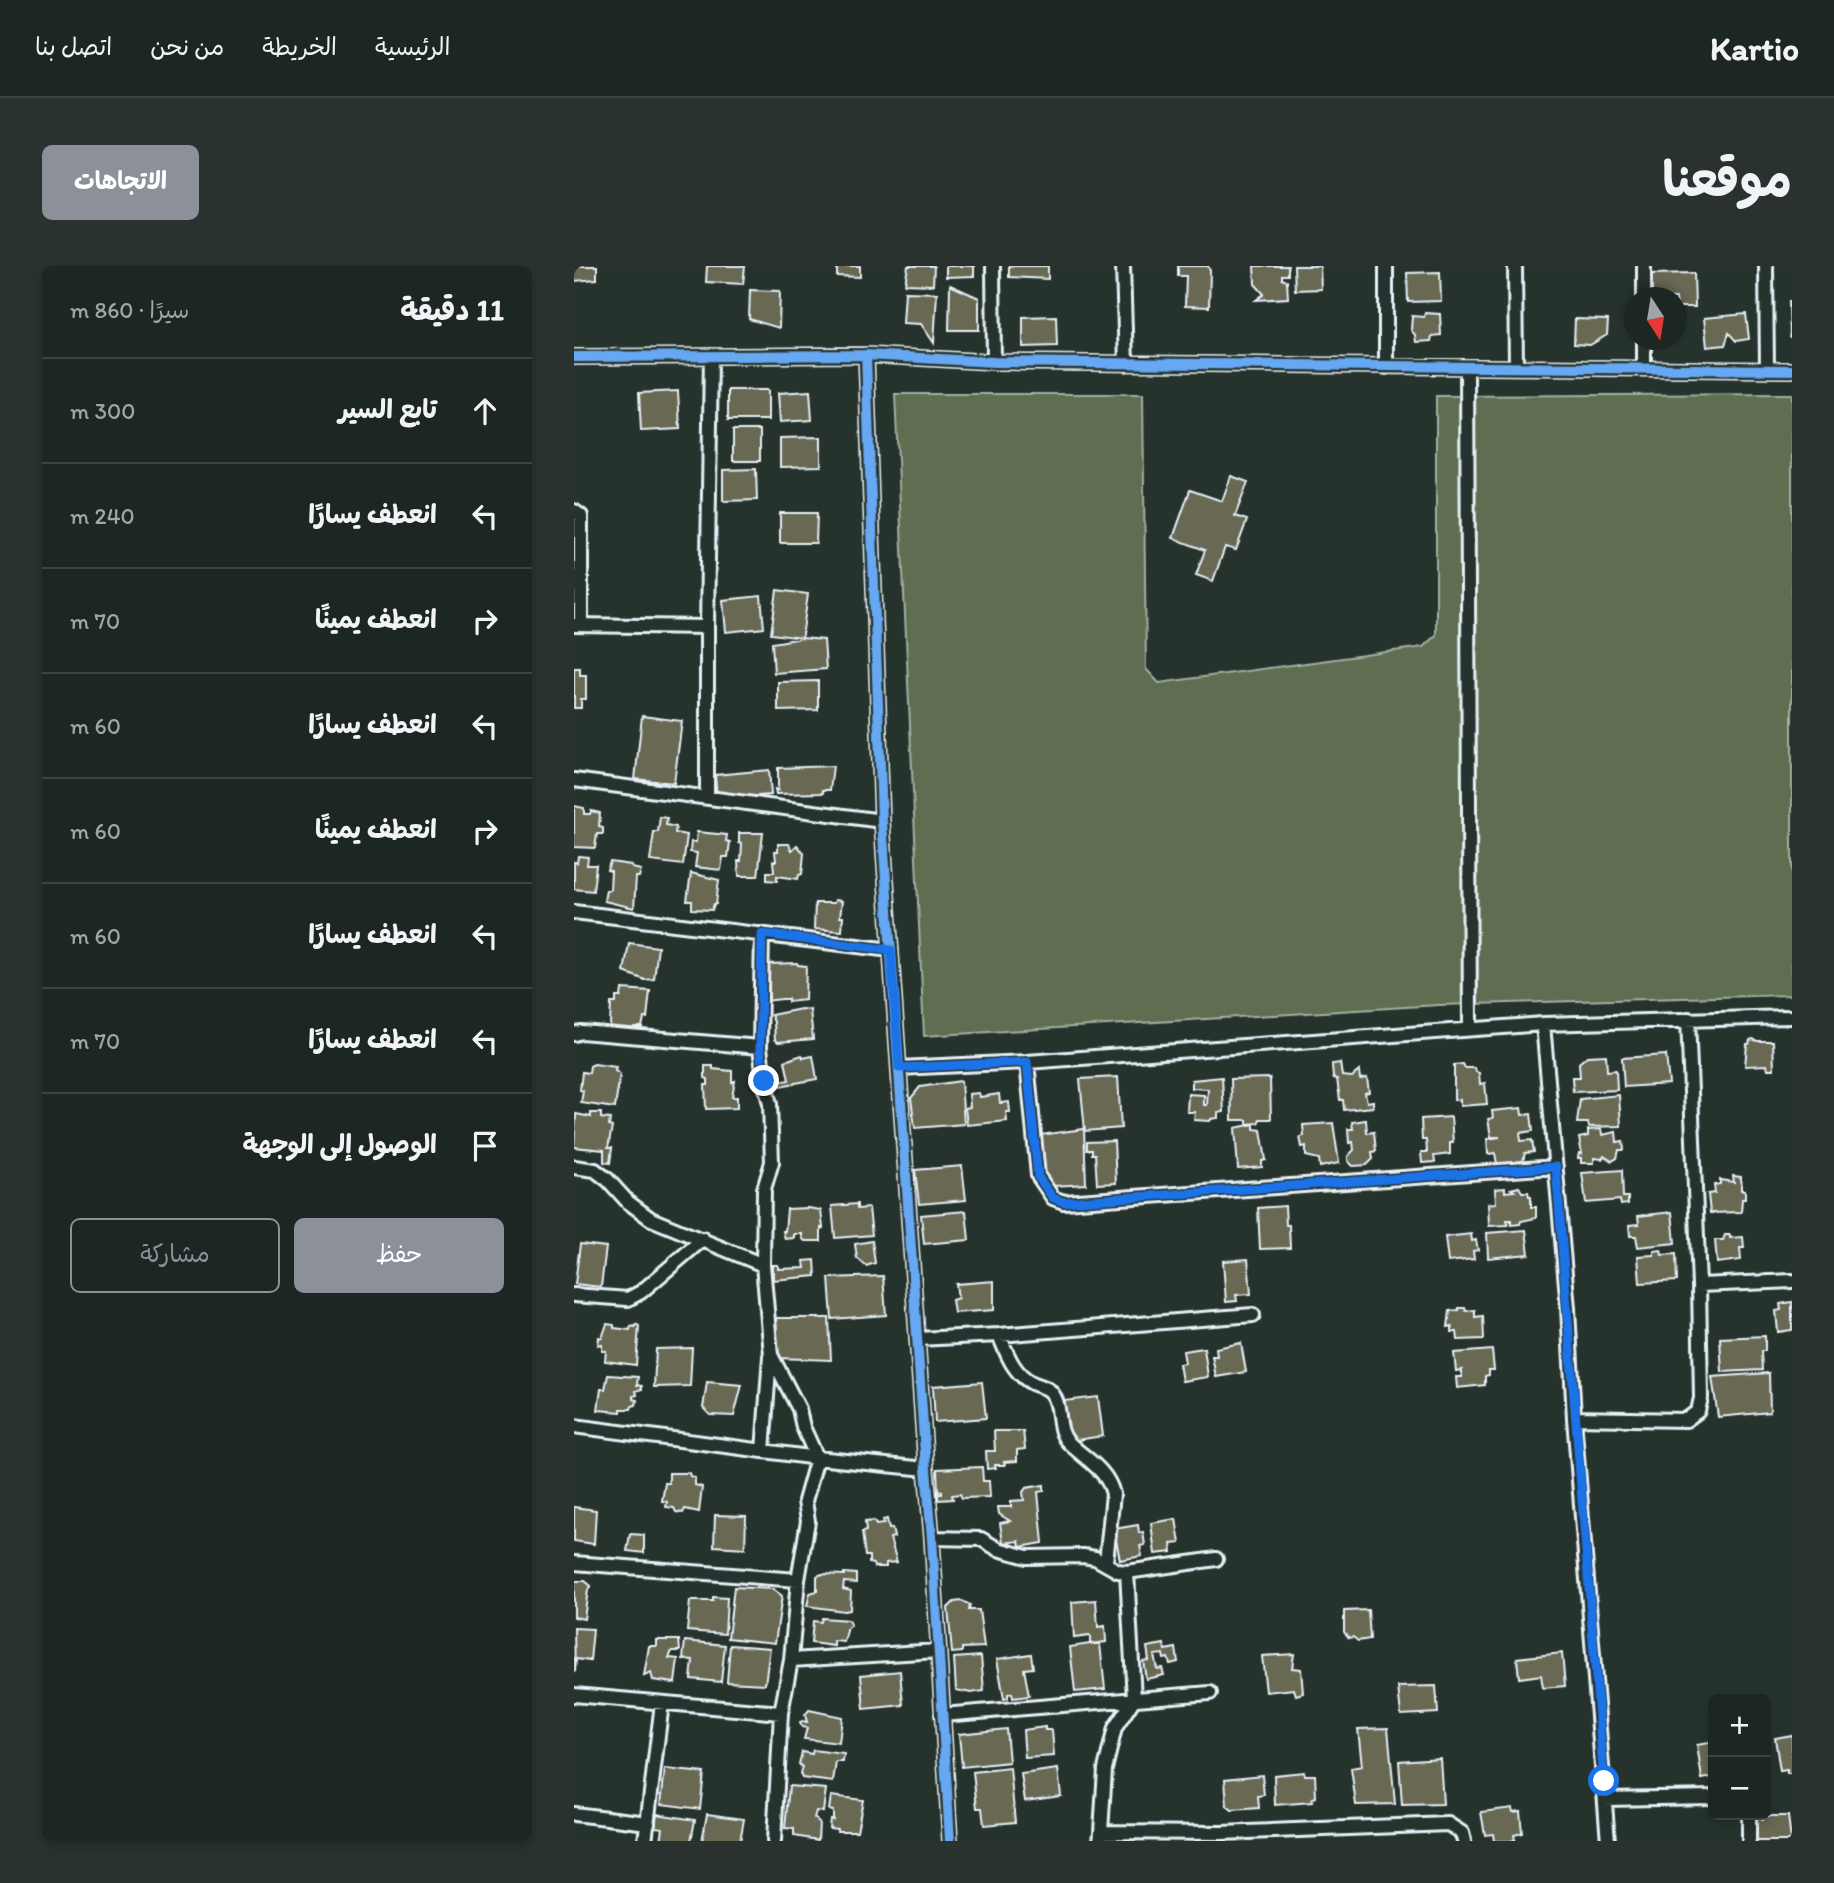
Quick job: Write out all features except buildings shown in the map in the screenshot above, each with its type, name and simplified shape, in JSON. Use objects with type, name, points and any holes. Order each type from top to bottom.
[{"type":"street","points":[[992,266],[994,362]]},
{"type":"street","points":[[1124,266],[1126,364]]},
{"type":"street","points":[[1386,367],[1387,266]]},
{"type":"street","points":[[1515,266],[1516,367]]},
{"type":"street","points":[[1644,266],[1644,287]]},
{"type":"street","points":[[1766,266],[1767,369]]},
{"type":"street","points":[[1644,350],[1644,368]]},
{"type":"street","points":[[866,355],[882,821],[932,1538],[950,1841]]},
{"type":"street","points":[[574,357],[866,355],[994,362],[1792,370]]},
{"type":"street","points":[[707,797],[706,626],[711,356]]},
{"type":"street","points":[[1468,366],[1470,1029]]},
{"type":"street","points":[[574,511],[581,516],[578,625],[706,626]]},
{"type":"street","points":[[574,780],[882,821]]},
{"type":"street","points":[[574,912],[891,950]]},
{"type":"street","points":[[762,934],[760,1047],[770,1104],[772,1162],[764,1189],[762,1265],[771,1355],[763,1451]]},
{"type":"street","points":[[899,1068],[1027,1062],[1543,1024],[1792,1017]]},
{"type":"street","points":[[1574,1418],[1686,1420],[1698,1411],[1699,1285],[1688,1019]]},
{"type":"street","points":[[1543,1024],[1568,1308],[1574,1418],[1608,1841]]},
{"type":"street","points":[[574,1034],[581,1032],[760,1047]]},
{"type":"street","points":[[1027,1062],[1038,1177],[1053,1198],[1064,1202],[1556,1167]]},
{"type":"street","points":[[574,1167],[595,1170],[628,1202],[651,1219],[762,1265]]},
{"type":"street","points":[[574,1295],[628,1299],[641,1292],[703,1239]]},
{"type":"street","points":[[1699,1285],[1792,1281]]},
{"type":"street","points":[[917,1339],[1253,1315]]},
{"type":"street","points":[[999,1335],[1018,1374],[1033,1384],[1050,1390],[1055,1398],[1066,1440],[1103,1472],[1111,1484],[1113,1494],[1106,1562]]},
{"type":"street","points":[[771,1355],[799,1409],[803,1427],[817,1458],[805,1501],[808,1521],[798,1580],[791,1660],[781,1713],[774,1841]]},
{"type":"street","points":[[574,1426],[817,1458],[926,1469]]},
{"type":"street","points":[[932,1538],[981,1539],[1014,1555],[1083,1556],[1106,1562],[1118,1571],[1127,1572],[1216,1559]]},
{"type":"street","points":[[574,1563],[798,1580]]},
{"type":"street","points":[[1127,1572],[1135,1699],[1115,1728],[1105,1769],[1101,1836],[1221,1837],[1448,1825],[1462,1833],[1464,1841]]},
{"type":"street","points":[[791,1660],[938,1651]]},
{"type":"street","points":[[942,1716],[1210,1693]]},
{"type":"street","points":[[574,1695],[781,1713]]},
{"type":"street","points":[[645,1841],[662,1703]]},
{"type":"street","points":[[1605,1799],[1708,1797]]},
{"type":"street","points":[[574,1814],[648,1823]]},
{"type":"street","points":[[1749,1820],[1749,1841]]},
{"type":"green space","points":[[895,394],[1143,394],[1146,669],[1159,683],[1423,647],[1436,635],[1436,396],[1792,394],[1792,995],[1439,1005],[924,1036]]},
{"type":"cycle path","points":[[866,355],[882,821],[932,1538],[950,1841]]},
{"type":"cycle path","points":[[574,357],[866,355],[994,362],[1792,370]]},
{"type":"route","points":[[764,1081],[760,1047],[762,934],[891,950],[899,1068],[1027,1062],[1038,1177],[1053,1198],[1064,1202],[1556,1167],[1604,1781]]}]
